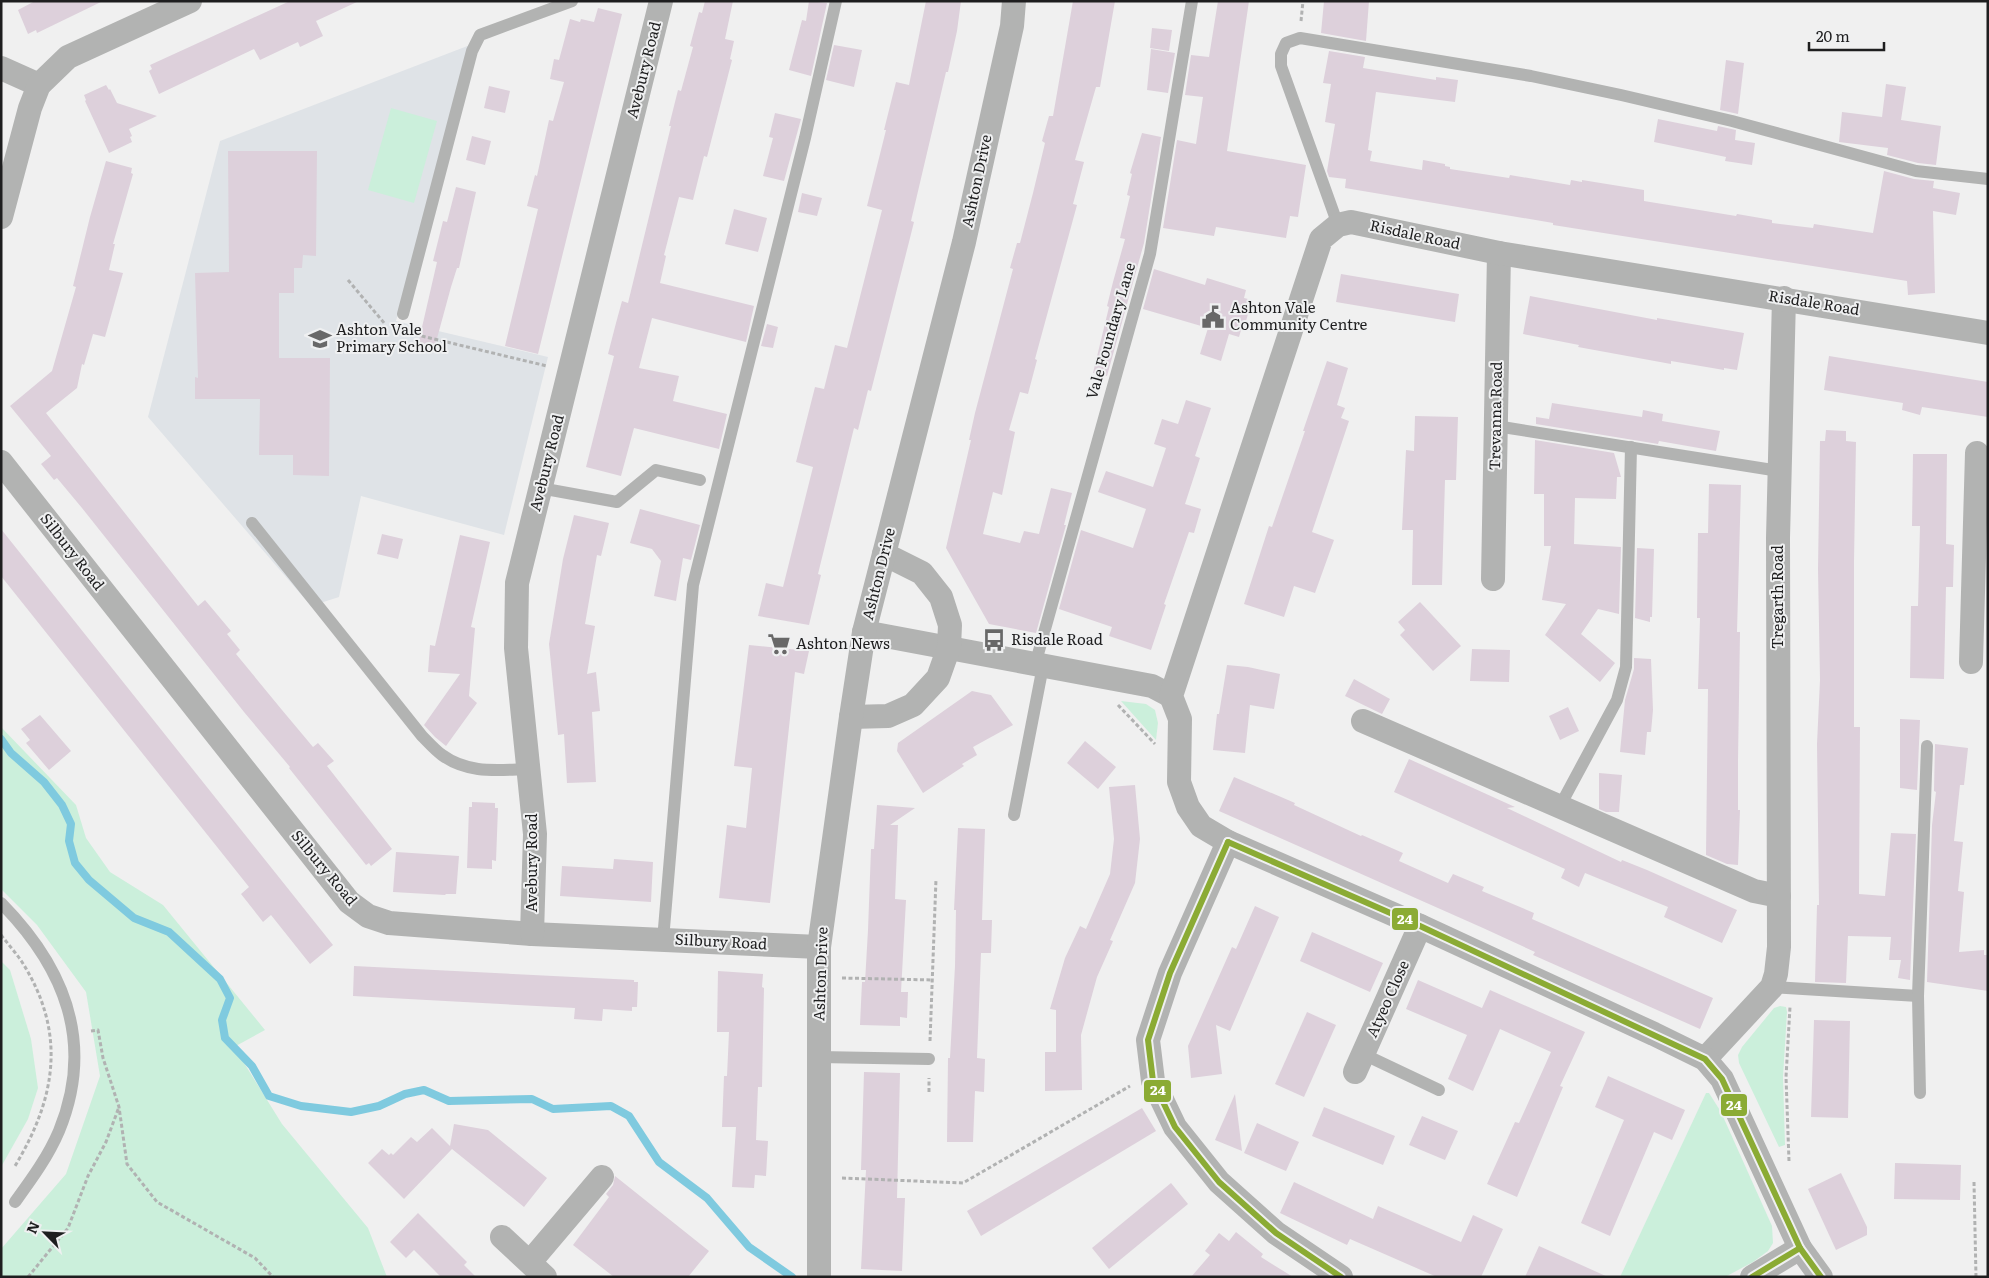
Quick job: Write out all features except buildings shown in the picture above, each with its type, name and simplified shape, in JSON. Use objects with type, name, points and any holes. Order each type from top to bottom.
[{"type":"street","points":[[1,217],[30,108],[39,86],[68,58],[190,1]]},
{"type":"street","name":"Avebury Road","points":[[532,934],[535,834],[516,648],[517,583],[661,1]]},
{"type":"street","name":"Ashton Drive","points":[[819,1277],[819,947],[850,717],[864,632],[964,242],[1012,26],[1014,1]]},
{"type":"street","points":[[1,68],[39,86]]},
{"type":"street","name":"Risdale Road","points":[[1338,225],[1351,222],[1499,253],[1784,298],[1988,333]]},
{"type":"street","points":[[1338,225],[1321,239],[1171,696],[1180,719],[1179,782],[1188,807],[1201,826],[1228,842],[1420,926],[1705,1059],[1722,1079],[1800,1248],[1820,1277]]},
{"type":"street","name":"Trevanna Road","points":[[1493,579],[1499,253]]},
{"type":"street","name":"Tregarth Road","points":[[1781,987],[1776,974],[1779,948],[1778,538],[1784,298]]},
{"type":"street","points":[[1971,663],[1980,555],[1974,452]]},
{"type":"street","name":"Silbury Road","points":[[1,462],[349,902],[368,916],[389,923],[532,934],[819,947]]},
{"type":"street","points":[[850,717],[888,716],[913,705],[938,678],[950,647],[950,624],[941,597],[922,573],[884,554]]},
{"type":"street","points":[[864,632],[1152,686],[1171,696]]},
{"type":"street","points":[[1363,721],[1754,891],[1779,896]]},
{"type":"street","points":[[1228,842],[1170,973],[1148,1040],[1153,1082],[1175,1127],[1219,1182],[1276,1233],[1341,1277]]},
{"type":"street","name":"Atyeo Close","points":[[1359,1063],[1420,926]]},
{"type":"street","points":[[1705,1059],[1781,987]]},
{"type":"street","points":[[502,1237],[537,1270],[602,1177]]},
{"type":"street","points":[[1752,1277],[1800,1248]]},
{"type":"lane","points":[[403,314],[472,51],[480,35],[572,1]]},
{"type":"lane","points":[[663,940],[693,585],[801,157],[836,1]]},
{"type":"lane","name":"Vale Foundary Lane","points":[[1014,816],[1039,665],[1150,254],[1192,1]]},
{"type":"lane","points":[[1338,225],[1282,66],[1281,54],[1286,43],[1300,38],[1531,76],[1621,95],[1732,122],[1916,171],[1988,179]]},
{"type":"lane","points":[[1496,426],[1779,470]]},
{"type":"lane","points":[[1560,806],[1617,700],[1626,667],[1631,447]]},
{"type":"lane","points":[[540,488],[617,502],[656,470],[700,480]]},
{"type":"lane","points":[[252,523],[422,736],[441,755],[456,763],[477,770],[528,769]]},
{"type":"lane","points":[[1920,1093],[1918,996],[1927,746]]},
{"type":"lane","points":[[1,903],[45,956],[56,977],[65,1001],[74,1034],[74,1069],[66,1112],[59,1132],[47,1155],[15,1202]]},
{"type":"lane","points":[[1781,987],[1918,996]]},
{"type":"lane","points":[[819,1057],[929,1059]]},
{"type":"lane","points":[[1359,1063],[1439,1090]]},
{"type":"path","points":[[348,280],[388,328]]},
{"type":"path","points":[[408,332],[540,364],[569,373]]},
{"type":"path","points":[[1103,678],[1114,700],[1120,707],[1156,745],[1179,759]]},
{"type":"path","points":[[928,1092],[936,879]]},
{"type":"path","points":[[1,935],[22,961],[32,980],[43,1008],[52,1050],[47,1097],[39,1121],[11,1172]]},
{"type":"path","points":[[819,977],[933,980]]},
{"type":"path","points":[[1781,987],[1789,1164]]},
{"type":"path","points":[[819,1175],[856,1180],[963,1183],[1152,1074]]},
{"type":"path","points":[[28,1277],[68,1228],[88,1176],[106,1142],[119,1107],[127,1164],[156,1202],[255,1258],[273,1277]]},
{"type":"path","points":[[1974,1182],[1976,1277]]},
{"type":"shaded area","name":"Ashton Vale Primary School","points":[[470,45],[396,321],[548,357],[504,535],[361,496],[339,597],[311,606],[148,417],[220,141]]},
{"type":"green space","points":[[391,108],[437,121],[414,203],[368,190]]},
{"type":"green space","points":[[1121,701],[1146,704],[1155,710],[1158,723],[1156,740]]},
{"type":"green space","points":[[1,727],[76,805],[86,838],[110,872],[163,905],[265,1030],[234,1047],[282,1124],[368,1228],[387,1277],[1,1277],[1,1249],[66,1174],[100,1076],[86,992],[37,925],[1,889]]},
{"type":"green space","points":[[1,961],[10,970],[31,1039],[38,1088],[28,1119],[1,1167]]},
{"type":"green space","points":[[1786,1007],[1787,1012],[1783,1077],[1785,1145],[1779,1147],[1739,1063],[1738,1055],[1742,1047],[1774,1008]]},
{"type":"green space","points":[[1706,1093],[1709,1093],[1721,1112],[1772,1226],[1773,1243],[1768,1251],[1753,1262],[1725,1277],[1620,1277]]},
{"type":"waterway","points":[[1,739],[11,753],[44,782],[62,805],[71,824],[69,841],[75,863],[89,880],[134,918],[169,932],[220,979],[230,998],[222,1020],[225,1038],[252,1066],[269,1096],[301,1106],[351,1112],[379,1106],[405,1094],[424,1090],[449,1101],[532,1099],[553,1109],[611,1106],[629,1116],[659,1162],[707,1198],[749,1247],[792,1277]]},
{"type":"transit line","name":"24","points":[[1228,842],[1420,926],[1705,1059],[1722,1079],[1800,1248],[1821,1277]]},
{"type":"transit line","name":"24","points":[[1228,842],[1170,973],[1148,1040],[1153,1081],[1175,1127],[1219,1182],[1276,1233],[1341,1277]]},
{"type":"transit line","name":"24","points":[[1752,1277],[1800,1248]]},
{"type":"place","name":"Ashton Vale Community Centre","points":[[1213,317]]},
{"type":"place","name":"Ashton Vale Primary School","points":[[320,339]]},
{"type":"place","name":"Risdale Road","points":[[994,640]]},
{"type":"place","name":"Ashton News","points":[[779,644]]}]
